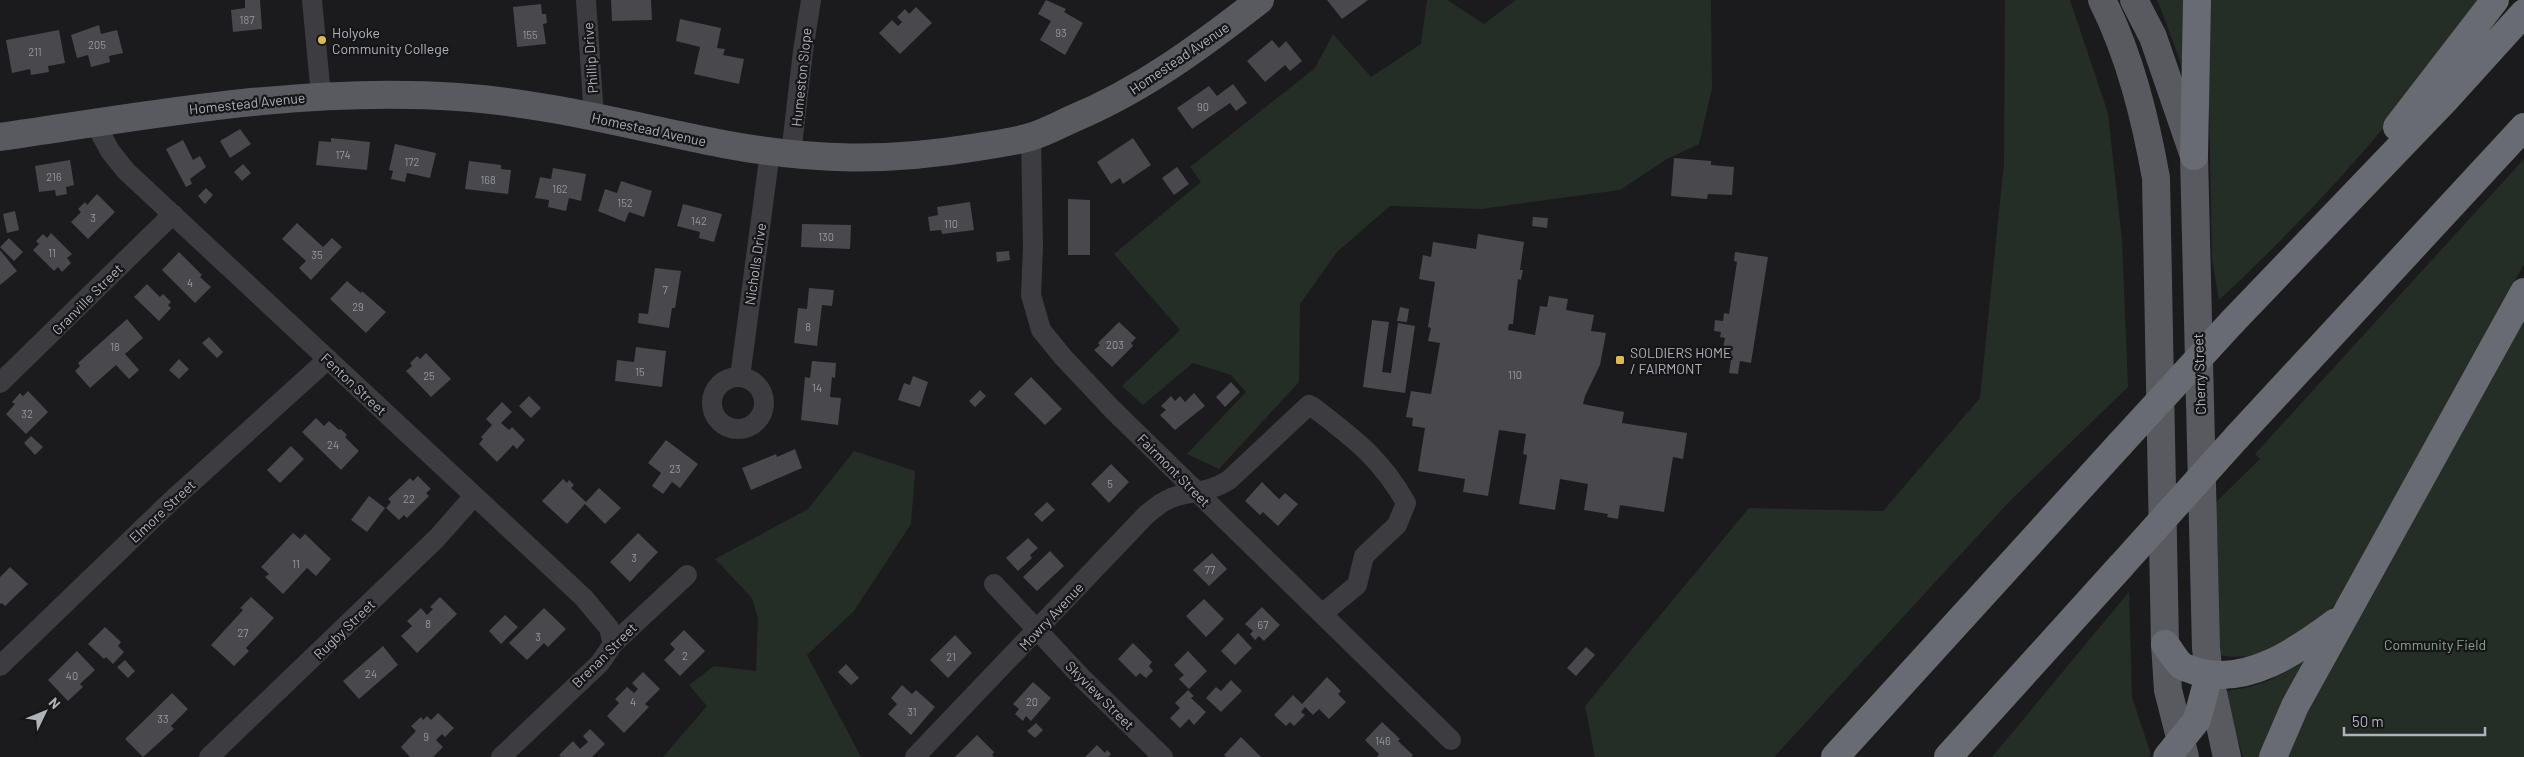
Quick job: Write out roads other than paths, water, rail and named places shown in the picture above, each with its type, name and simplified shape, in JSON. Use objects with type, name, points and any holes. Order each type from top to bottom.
[{"type":"highway","points":[[2194,156],[2197,0]]},
{"type":"highway","points":[[2297,252],[2442,71],[2495,0]]},
{"type":"highway","points":[[1835,757],[2233,321],[2297,252],[2445,100],[2524,13]]},
{"type":"highway","points":[[1948,757],[2237,437],[2524,127]]},
{"type":"highway","points":[[2273,757],[2294,706],[2524,292]]},
{"type":"highway","points":[[2165,644],[2182,666],[2209,675],[2245,672],[2284,657],[2304,646],[2343,617]]},
{"type":"highway","points":[[2178,752],[2197,720],[2209,675]]},
{"type":"main road","name":"Homestead Avenue","points":[[0,137],[226,104],[321,96],[378,94],[462,97],[549,108],[781,153],[885,159],[934,154],[1031,137],[1100,107],[1158,76],[1260,0]]},
{"type":"main road","points":[[2102,0],[2124,51],[2145,115],[2156,178],[2165,644],[2168,690],[2178,752]]},
{"type":"main road","name":"Cherry Street","points":[[2134,0],[2153,37],[2194,156],[2205,624],[2209,675],[2227,757]]},
{"type":"street","points":[[312,0],[321,96]]},
{"type":"street","name":"Phillip Drive","points":[[586,0],[594,117]]},
{"type":"street","name":"Humeston Slope","points":[[781,153],[811,0]]},
{"type":"street","name":"Fenton Street","points":[[95,123],[110,151],[126,170],[598,612],[609,628],[613,644]]},
{"type":"street","name":"Fairmont Street","points":[[1031,137],[1033,246],[1031,295],[1041,330],[1063,358],[1112,409],[1451,740]]},
{"type":"street","name":"Nicholls Drive","points":[[740,377],[781,153]]},
{"type":"street","name":"Granville Street","points":[[0,383],[173,214]]},
{"type":"street","name":"Elmore Street","points":[[0,666],[169,503],[328,360]]},
{"type":"street","name":"Mowry Avenue","points":[[915,757],[1037,632],[1146,515],[1161,503],[1176,496],[1198,494],[1217,488],[1229,480],[1309,406],[1313,406],[1368,449],[1395,483],[1406,503],[1397,525],[1364,556],[1357,585],[1322,614]]},
{"type":"street","name":"Rugby Street","points":[[209,757],[437,538],[474,496]]},
{"type":"street","name":"Brenan Street","points":[[501,757],[600,663],[613,644],[687,575]]},
{"type":"street","name":"Skyview Street","points":[[994,584],[1037,632],[1163,757]]},
{"type":"place","name":"Holyoke Community College","points":[[322,40]]},
{"type":"place","name":"SOLDIERS HOME / FAIRMONT","points":[[1620,360]]},
{"type":"park label","name":"Community Field","points":[[2435,644]]}]
